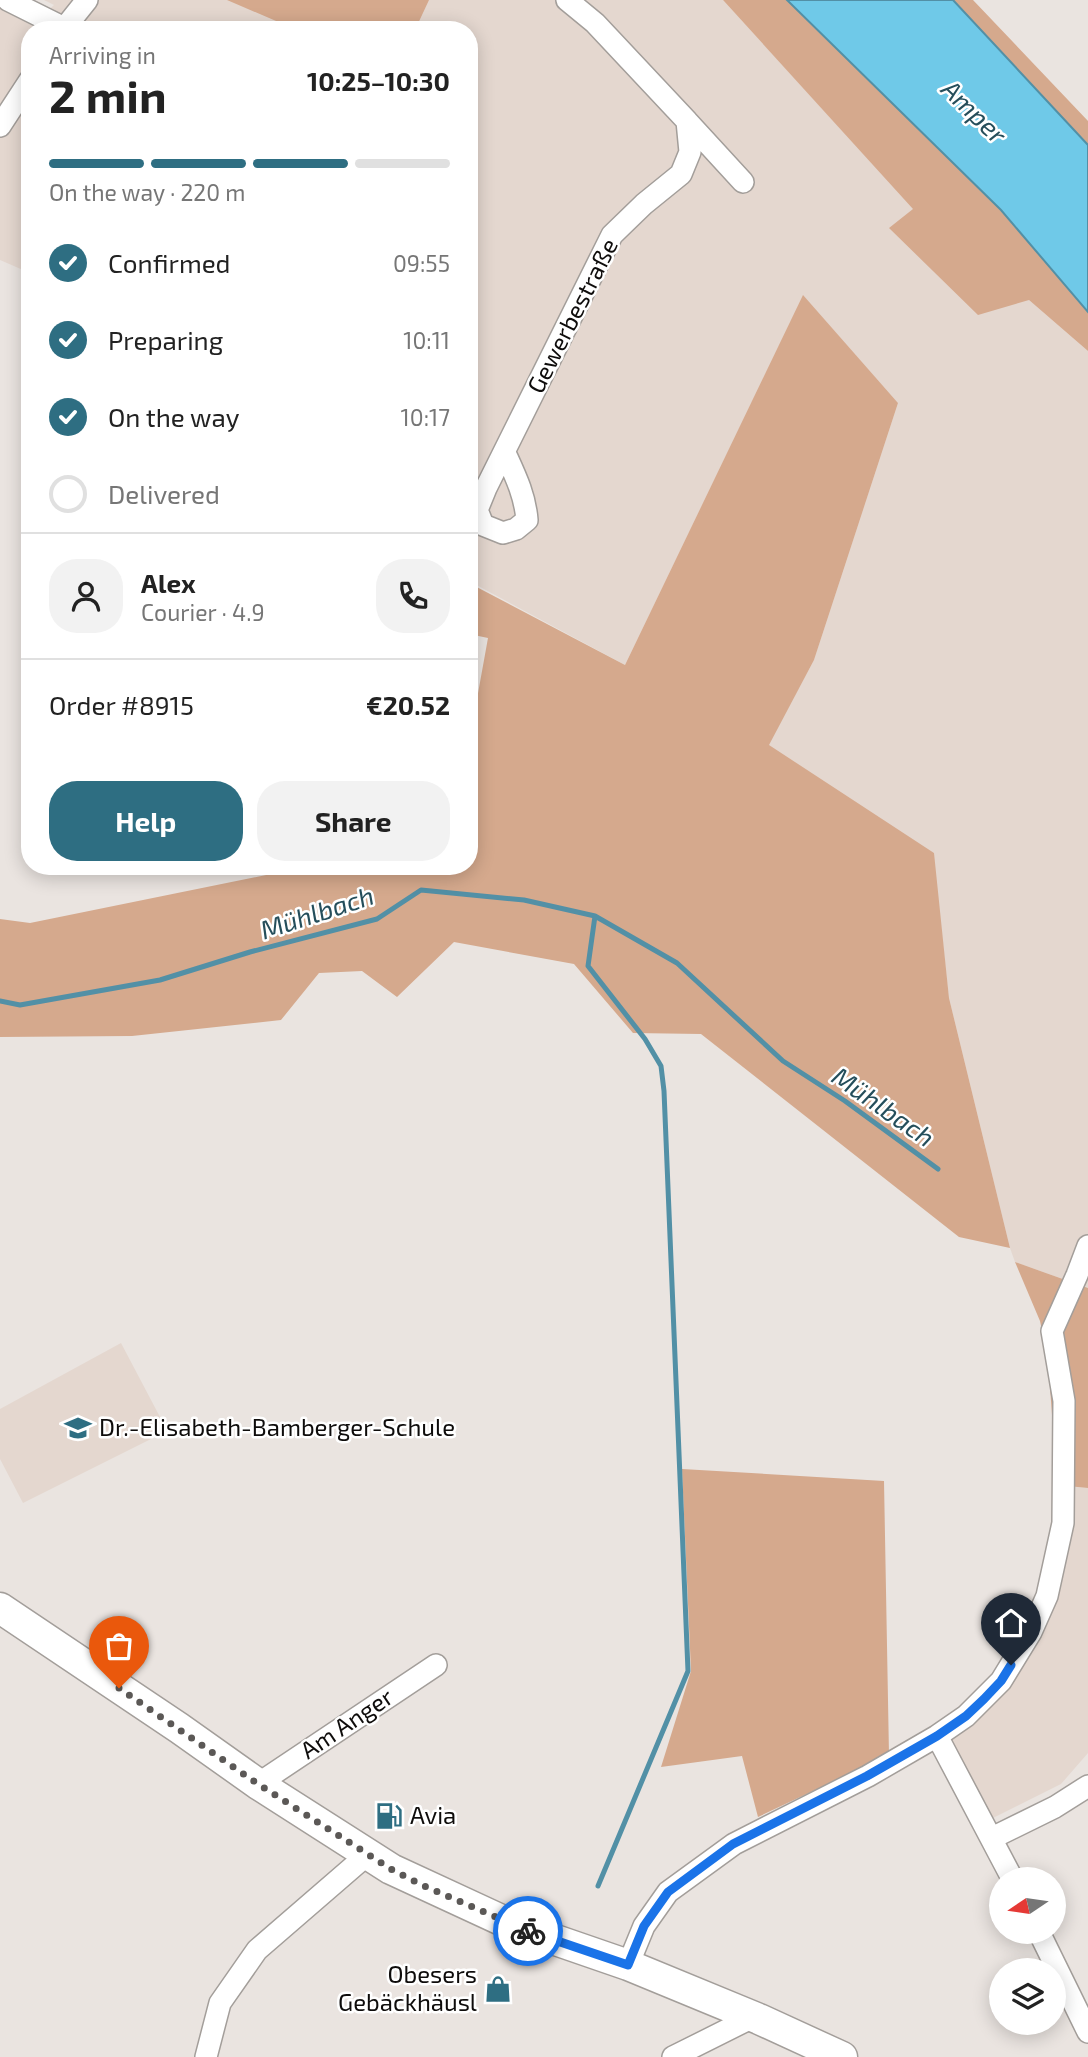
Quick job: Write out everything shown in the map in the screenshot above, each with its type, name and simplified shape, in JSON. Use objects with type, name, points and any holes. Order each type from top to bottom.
[{"type":"main road","points":[[0,1608],[258,1784],[391,1869],[518,1927],[628,1965],[842,2057]]},
{"type":"street","points":[[8,0],[48,21]]},
{"type":"street","points":[[70,21],[87,0]]},
{"type":"street","points":[[567,0],[595,23],[743,182]]},
{"type":"street","points":[[0,126],[21,94]]},
{"type":"street","name":"Gewerbestraße","points":[[505,453],[612,235],[681,174],[690,152],[687,121]]},
{"type":"street","points":[[628,1965],[644,1926],[668,1892],[733,1844],[867,1776],[937,1736],[966,1716],[1001,1681],[1031,1632],[1047,1596],[1063,1522],[1064,1401],[1052,1331],[1088,1246]]},
{"type":"street","name":"Am Anger","points":[[258,1784],[436,1665]]},
{"type":"street","points":[[937,1736],[1006,1867]]},
{"type":"street","points":[[992,1838],[1055,1807],[1088,1786]]},
{"type":"street","points":[[206,2057],[220,2003],[257,1951],[368,1854]]},
{"type":"street","points":[[1045,1944],[1086,2025]]},
{"type":"street","points":[[673,2057],[753,2017]]},
{"type":"shaded area","points":[[44,0],[723,0],[914,209],[890,228],[1029,300],[1088,351],[1088,1288],[1015,1262],[1010,1248],[949,998],[933,853],[768,745],[814,660],[898,403],[803,296],[625,665],[478,586],[478,21],[37,21],[54,5]]},
{"type":"shaded area","points":[[227,0],[429,0],[419,21],[276,21]]},
{"type":"shaded area","points":[[723,0],[787,0],[1001,210],[1088,312],[1088,351],[1029,300],[978,315],[889,228],[913,209]]},
{"type":"shaded area","points":[[953,0],[973,0],[1088,121],[1088,145]]},
{"type":"shaded area","points":[[0,9],[25,21],[21,21],[21,269],[0,260]]},
{"type":"shaded area","points":[[803,295],[898,403],[814,660],[769,745],[934,853],[949,998],[1010,1248],[959,1237],[701,1034],[633,1033],[574,964],[454,942],[397,997],[362,971],[319,973],[281,1020],[132,1036],[0,1037],[0,919],[30,923],[266,875],[478,875],[478,693],[488,638],[478,636],[478,588],[625,665]]},
{"type":"shaded area","points":[[1015,1262],[1088,1288],[1088,1488],[1057,1485],[1048,1359],[1040,1321]]},
{"type":"shaded area","name":"Dr.-Elisabeth-Bamberger-Schule","points":[[121,1343],[160,1417],[153,1438],[23,1503],[0,1459],[0,1409]]},
{"type":"shaded area","points":[[682,1469],[884,1481],[889,1755],[758,1817],[742,1756],[661,1767],[691,1671]]},
{"type":"shaded area","points":[[1057,1485],[1088,1488],[1088,1753],[1061,1784],[991,1819],[936,1729],[994,1672],[1026,1620],[1042,1580],[1052,1537]]},
{"type":"water","name":"Amper","points":[[787,0],[953,0],[1088,145],[1088,312],[1001,210]]},
{"type":"waterway","name":"Mühlbach","points":[[0,1001],[20,1005],[160,980],[250,952],[377,919],[421,890],[524,900],[595,916],[677,963],[783,1061],[845,1101],[938,1169]]},
{"type":"waterway","points":[[595,916],[588,966],[645,1039],[661,1066],[688,1671],[598,1886]]},
{"type":"way so far","points":[[119,1688],[258,1784],[391,1869],[528,1931]]},
{"type":"place","name":"Dr.-Elisabeth-Bamberger-Schule","points":[[78,1428]]},
{"type":"place","name":"Avia","points":[[389,1816]]},
{"type":"place","name":"Obesers Gebäckhäusl","points":[[498,1989]]},
{"type":"route","points":[[528,1931],[628,1965],[644,1926],[668,1892],[733,1844],[867,1776],[937,1736],[966,1716],[984,1699],[1001,1681],[1011,1665]]}]
